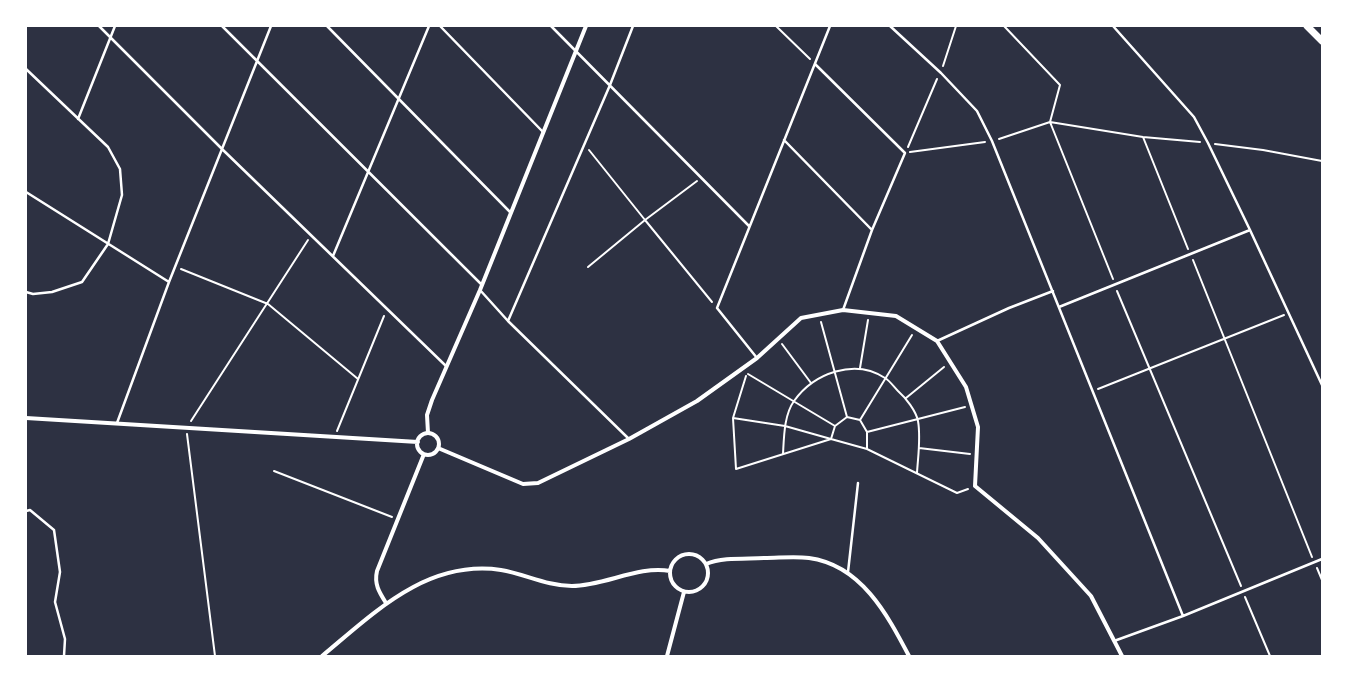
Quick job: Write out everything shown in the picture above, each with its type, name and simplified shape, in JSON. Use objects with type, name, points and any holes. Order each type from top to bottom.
[{"type":"main road","points":[[1307,26],[1322,41]]},
{"type":"street","points":[[428,433],[427,415],[446,366],[480,290],[510,212],[586,26]]},
{"type":"street","points":[[438,448],[523,484],[538,482],[629,439],[697,400],[757,358],[801,318],[843,310],[896,316],[937,341],[966,387],[978,427],[976,486],[1038,538],[1091,596],[1122,656]]},
{"type":"street","points":[[26,418],[418,442]]},
{"type":"street","points":[[428,433],[437,438],[438,448],[432,454],[424,454],[418,448],[418,442],[422,435],[428,433]]},
{"type":"street","points":[[386,603],[378,591],[376,576],[424,454]]},
{"type":"street","points":[[686,554],[695,555],[706,564],[708,578],[702,587],[694,592],[684,592],[673,584],[670,571],[677,558],[686,554]]},
{"type":"street","points":[[706,564],[725,560],[803,558],[828,563],[848,572],[866,588],[876,601],[909,656]]},
{"type":"street","points":[[322,656],[386,603],[421,582],[436,576],[464,569],[501,570],[544,582],[571,586],[597,583],[649,571],[670,571]]},
{"type":"street","points":[[667,656],[684,592]]},
{"type":"lane","points":[[99,26],[387,310],[446,366]]},
{"type":"lane","points":[[78,119],[115,26]]},
{"type":"lane","points":[[222,26],[482,285]]},
{"type":"lane","points":[[117,423],[169,282],[271,26]]},
{"type":"lane","points":[[327,26],[510,212]]},
{"type":"lane","points":[[333,256],[429,26]]},
{"type":"lane","points":[[440,26],[543,132]]},
{"type":"lane","points":[[551,26],[749,226]]},
{"type":"lane","points":[[508,321],[610,85],[633,26]]},
{"type":"lane","points":[[757,358],[717,308],[830,26]]},
{"type":"lane","points":[[890,26],[941,72],[977,111],[992,141],[1183,616]]},
{"type":"lane","points":[[1113,26],[1194,117],[1250,230],[1322,385]]},
{"type":"lane","points":[[815,64],[905,153],[872,230],[843,310]]},
{"type":"lane","points":[[26,69],[108,147],[120,169],[122,195],[108,244],[82,282],[52,292],[33,294],[26,292]]},
{"type":"lane","points":[[784,140],[872,230]]},
{"type":"lane","points":[[26,192],[169,282]]},
{"type":"lane","points":[[1059,307],[1115,286],[1250,230]]},
{"type":"lane","points":[[480,290],[508,321],[629,439]]},
{"type":"lane","points":[[937,341],[1009,308],[1053,292]]},
{"type":"lane","points":[[848,572],[858,483]]},
{"type":"lane","points":[[26,511],[30,510],[54,530],[60,572],[55,602],[65,639],[64,656]]},
{"type":"lane","points":[[1114,641],[1183,616],[1243,590],[1322,560]]},
{"type":"path","points":[[776,26],[815,64]]},
{"type":"path","points":[[905,153],[941,72],[956,26]]},
{"type":"path","points":[[1004,26],[1060,85],[1050,122],[1115,286],[1270,656]]},
{"type":"path","points":[[905,153],[992,141],[1050,122],[1143,137],[1263,150],[1322,162]]},
{"type":"path","points":[[1143,137],[1322,580]]},
{"type":"path","points":[[584,144],[644,220],[717,308]]},
{"type":"path","points":[[588,267],[644,220],[701,177]]},
{"type":"path","points":[[175,267],[268,304],[358,379]]},
{"type":"path","points":[[335,437],[387,310]]},
{"type":"path","points":[[860,368],[869,313]]},
{"type":"path","points":[[1093,391],[1289,313]]},
{"type":"path","points":[[820,315],[847,417]]},
{"type":"path","points":[[860,420],[916,329]]},
{"type":"path","points":[[778,339],[811,383]]},
{"type":"path","points":[[757,358],[744,378],[733,418],[736,469],[831,439]]},
{"type":"path","points":[[905,398],[950,362]]},
{"type":"path","points":[[783,454],[785,426],[794,402],[811,383],[834,371],[860,368],[885,378],[905,398],[918,420],[919,448],[917,473]]},
{"type":"path","points":[[747,373],[835,426]]},
{"type":"path","points":[[867,432],[972,405]]},
{"type":"path","points":[[831,439],[835,426],[847,417],[860,420],[867,432],[868,450]]},
{"type":"path","points":[[733,418],[785,426],[868,450],[957,493],[976,486]]},
{"type":"path","points":[[919,448],[977,455]]},
{"type":"path","points":[[274,471],[399,519]]}]
